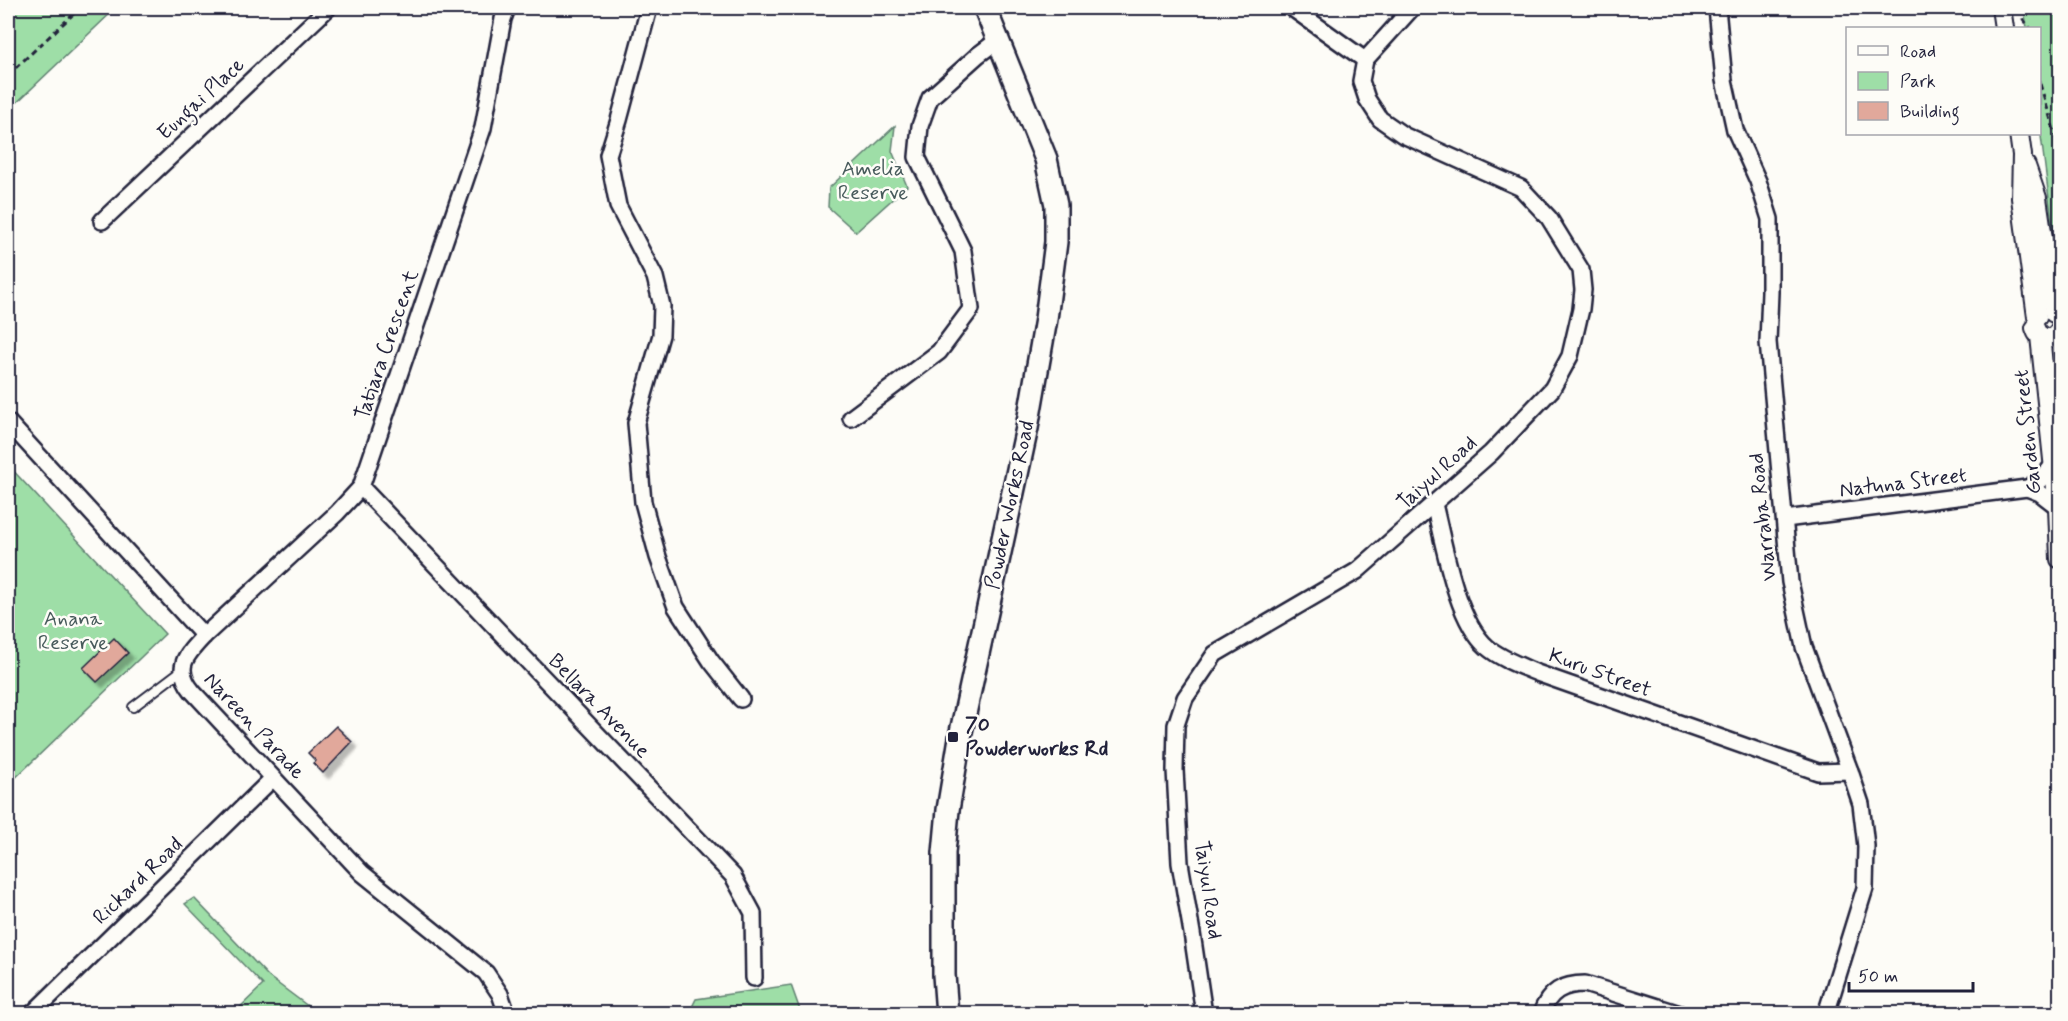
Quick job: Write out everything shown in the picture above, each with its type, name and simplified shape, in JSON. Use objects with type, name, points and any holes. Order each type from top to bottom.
[{"type":"main road","name":"Powder Works Road","points":[[946,1014],[944,864],[948,810],[961,732],[1027,428],[1046,319],[1056,242],[1056,205],[1046,159],[985,8]]},
{"type":"street","name":"Eungai Place","points":[[102,221],[328,8]]},
{"type":"street","name":"Tatiara Crescent","points":[[204,636],[337,513],[361,487],[483,128],[502,19],[507,8]]},
{"type":"street","points":[[649,8],[608,155],[618,206],[655,277],[662,306],[661,335],[636,423],[643,502],[658,557],[676,607],[711,661],[741,699]]},
{"type":"street","points":[[1292,8],[1365,60],[1412,8]]},
{"type":"street","name":"Warraba Road","points":[[1717,8],[1724,80],[1735,130],[1758,181],[1770,219],[1768,342],[1790,582],[1803,647],[1861,804],[1866,846],[1865,888],[1826,1014]]},
{"type":"street","points":[[2001,8],[2004,27]]},
{"type":"street","points":[[852,418],[939,352],[971,309],[963,251],[917,157],[920,126],[930,98],[998,40]]},
{"type":"street","name":"Taiyul Road","points":[[1204,1014],[1179,863],[1175,770],[1176,725],[1185,698],[1215,654],[1357,571],[1491,453],[1552,389],[1570,356],[1581,309],[1583,290],[1581,270],[1549,218],[1521,188],[1404,135],[1380,119],[1367,99],[1360,81],[1365,60]]},
{"type":"street","name":"Garden Street","points":[[2019,135],[2022,155],[2037,198],[2055,327],[2054,465],[2061,559]]},
{"type":"street","points":[[8,422],[204,636]]},
{"type":"street","points":[[2027,488],[2040,481],[2054,465]]},
{"type":"street","name":"Bellara Avenue","points":[[361,487],[733,876],[753,913],[754,978]]},
{"type":"street","points":[[2027,488],[2047,498],[2058,507]]},
{"type":"street","name":"Natuna Street","points":[[1785,519],[2027,488]]},
{"type":"street","name":"Kuru Street","points":[[1434,504],[1456,593],[1472,628],[1487,647],[1514,664],[1818,772],[1850,771]]},
{"type":"street","name":"Nareen Parade","points":[[204,636],[188,654],[182,670],[183,679],[192,692],[362,873],[486,973],[500,994],[507,1014]]},
{"type":"street","name":"Rickard Road","points":[[32,1014],[273,778]]},
{"type":"street","points":[[1541,1014],[1553,993],[1570,984],[1585,984],[1680,1014]]},
{"type":"lane","points":[[133,707],[182,670]]},
{"type":"path","points":[[8,75],[80,8]]},
{"type":"path","points":[[2021,8],[2023,19],[2029,27]]},
{"type":"path","points":[[2041,87],[2056,137],[2061,195]]},
{"type":"green space","points":[[8,8],[116,8],[8,111]]},
{"type":"green space","points":[[2024,8],[2060,8],[2060,271],[2041,135],[2041,27],[2027,27]]},
{"type":"green space","name":"Amelia Reserve","points":[[895,126],[892,151],[907,186],[856,232],[828,207],[829,188]]},
{"type":"green space","name":"Anana Reserve","points":[[8,465],[165,634],[8,785]]},
{"type":"green space","points":[[194,898],[269,977],[317,1013],[234,1013],[263,985],[185,904]]},
{"type":"green space","points":[[791,985],[801,1013],[689,1013],[696,999]]},
{"type":"building","points":[[114,638],[128,653],[97,682],[83,668]]},
{"type":"building","points":[[336,726],[352,742],[323,773],[313,763],[316,761],[308,753]]},
{"type":"place","name":"70 Powderworks Rd","points":[[953,737]]}]
